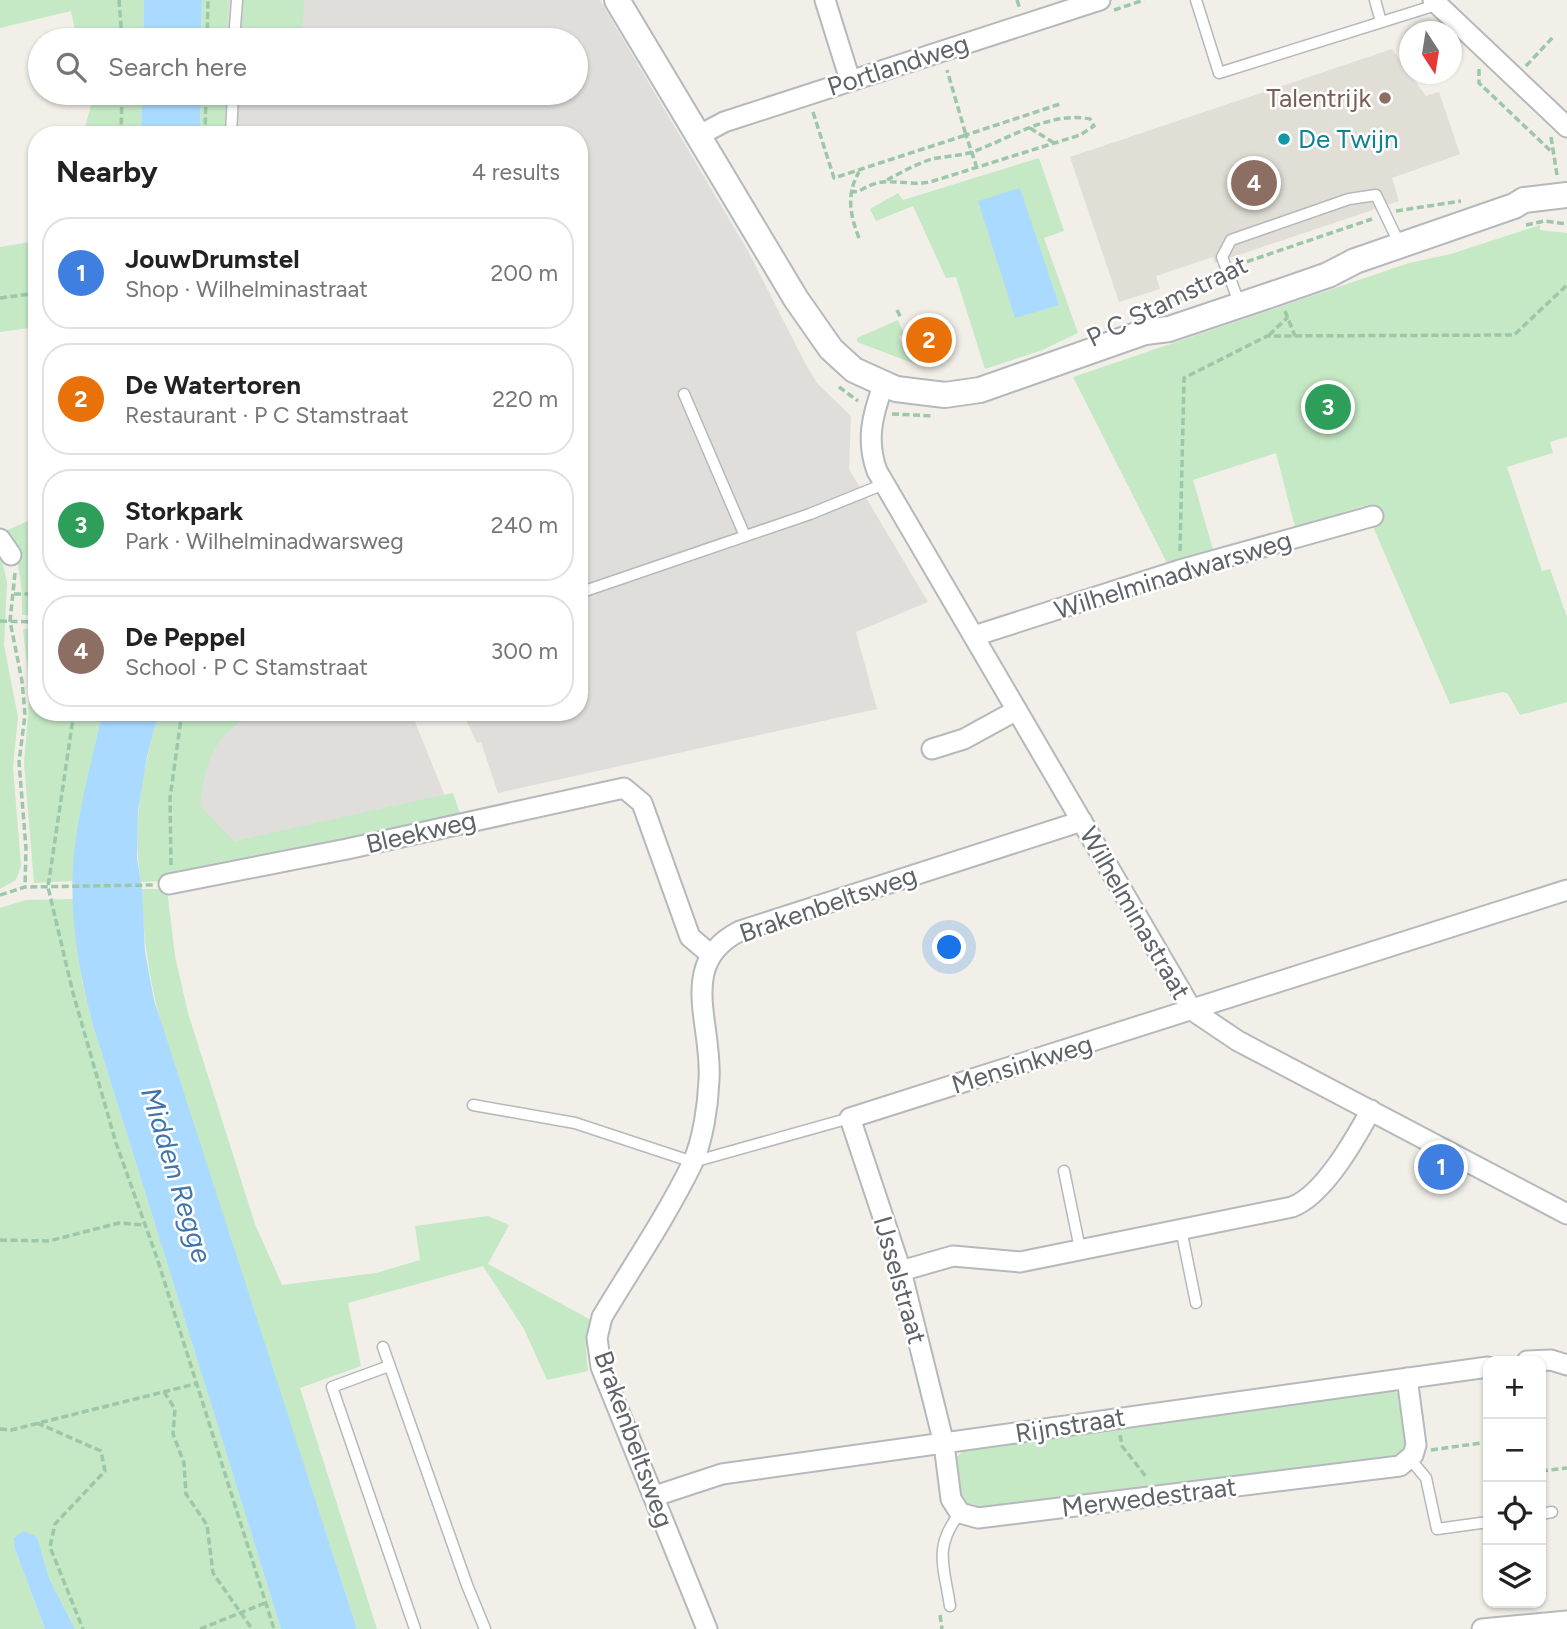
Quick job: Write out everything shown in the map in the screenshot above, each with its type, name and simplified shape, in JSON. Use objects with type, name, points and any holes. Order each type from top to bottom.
[{"type":"street","name":"P C Stamstraat","points":[[617,0],[796,299],[831,349],[855,370],[883,386],[931,395],[980,390],[1145,332],[1169,329],[1234,288],[1328,275],[1354,261],[1514,206],[1562,185]]},
{"type":"street","points":[[825,0],[850,80]]},
{"type":"street","points":[[1434,2],[1567,127]]},
{"type":"street","name":"Portlandweg","points":[[698,136],[724,122],[850,80],[1102,6]]},
{"type":"street","name":"P C Stamstraat","points":[[1514,206],[1567,206]]},
{"type":"street","name":"Wilhelminastraat","points":[[883,386],[874,409],[870,446],[884,484],[1192,1010],[1238,1041],[1567,1214]]},
{"type":"street","name":"Wilhelminadwarsweg","points":[[974,636],[1180,570],[1373,516]]},
{"type":"street","points":[[0,539],[12,555]]},
{"type":"street","points":[[932,748],[964,739],[1017,710]]},
{"type":"street","name":"Bleekweg","points":[[171,884],[624,788],[642,803],[690,937],[710,954]]},
{"type":"street","name":"Brakenbeltsweg","points":[[707,1629],[601,1367],[597,1338],[602,1317],[693,1162],[709,1080],[709,1036],[701,992],[703,971],[710,954],[723,941],[740,931],[1082,821]]},
{"type":"street","name":"Mensinkweg","points":[[850,1118],[1567,890]]},
{"type":"street","points":[[901,1271],[953,1256],[1015,1262],[1292,1207],[1303,1202],[1340,1161],[1371,1110]]},
{"type":"street","name":"IJsselstraat","points":[[850,1118],[901,1271],[944,1444]]},
{"type":"street","points":[[1546,1360],[1567,1365]]},
{"type":"street","name":"Rijnstraat","points":[[654,1496],[722,1474],[1483,1368]]},
{"type":"street","points":[[1407,1378],[1412,1455]]},
{"type":"street","points":[[944,1444],[951,1499],[960,1513]]},
{"type":"street","name":"Merwedestraat","points":[[960,1513],[978,1518],[1394,1467],[1412,1455]]},
{"type":"street","points":[[1482,1629],[1535,1627],[1567,1621]]},
{"type":"lane","points":[[235,28],[237,0]]},
{"type":"lane","points":[[1196,0],[1219,73],[1381,22],[1434,2]]},
{"type":"lane","points":[[1375,0],[1381,22]]},
{"type":"lane","points":[[231,126],[232,105]]},
{"type":"lane","points":[[1234,288],[1222,257],[1231,240],[1349,199],[1376,195],[1400,246]]},
{"type":"lane","points":[[684,394],[745,536]]},
{"type":"lane","points":[[588,589],[810,514],[884,484]]},
{"type":"lane","points":[[473,1105],[575,1124],[693,1162]]},
{"type":"lane","name":"Mensinkweg","points":[[693,1162],[850,1118]]},
{"type":"lane","points":[[1064,1171],[1080,1249]]},
{"type":"lane","points":[[1181,1229],[1196,1303]]},
{"type":"lane","points":[[383,1346],[485,1629]]},
{"type":"lane","points":[[389,1366],[332,1387],[415,1629]]},
{"type":"lane","points":[[1412,1455],[1426,1478],[1437,1529],[1483,1523]]},
{"type":"lane","points":[[950,1606],[941,1545],[947,1530],[960,1513]]},
{"type":"lane","points":[[1546,1514],[1552,1513]]},
{"type":"path","points":[[119,0],[121,28]]},
{"type":"path","points":[[207,28],[208,0]]},
{"type":"path","points":[[1102,6],[1144,0]]},
{"type":"path","points":[[1514,78],[1553,37]]},
{"type":"path","points":[[1480,47],[1479,83],[1554,154]]},
{"type":"path","points":[[945,65],[977,168]]},
{"type":"path","points":[[807,94],[834,178],[1060,104]]},
{"type":"path","points":[[121,126],[122,105]]},
{"type":"path","points":[[205,126],[206,105]]},
{"type":"path","points":[[850,191],[858,192],[869,184],[887,180],[925,162],[972,152],[1030,128],[1073,118],[1090,119],[1093,122],[1093,129],[1089,131],[977,168],[920,183],[887,180]]},
{"type":"path","points":[[1030,128],[1054,143]]},
{"type":"path","points":[[859,238],[850,191],[860,170]]},
{"type":"path","points":[[1547,176],[1562,185]]},
{"type":"path","name":"P C Stamstraat","points":[[1170,305],[1183,300],[1207,276],[1234,288],[1385,214],[1419,206],[1467,200]]},
{"type":"path","points":[[1267,336],[1514,335],[1567,285]]},
{"type":"path","points":[[0,298],[28,294]]},
{"type":"path","points":[[1282,303],[1295,336]]},
{"type":"path","points":[[897,310],[901,318]]},
{"type":"path","points":[[1180,570],[1184,378],[1267,336],[1288,317]]},
{"type":"path","points":[[24,887],[26,848],[19,762],[25,715],[22,681],[10,621],[14,594],[28,594]]},
{"type":"path","points":[[0,621],[28,622]]},
{"type":"path","points":[[73,721],[50,887],[73,993],[116,1143],[145,1225],[274,1629]]},
{"type":"path","points":[[0,895],[24,887],[171,884],[170,798],[181,721]]},
{"type":"path","points":[[0,1240],[49,1241],[119,1223],[145,1225]]},
{"type":"path","points":[[0,1429],[10,1430],[195,1384]]},
{"type":"path","points":[[164,1392],[175,1409],[173,1434],[184,1464],[186,1494],[207,1525],[212,1573],[252,1629]]},
{"type":"path","points":[[1118,1417],[1122,1446],[1149,1480],[1151,1497]]},
{"type":"path","points":[[37,1423],[101,1451],[105,1471],[55,1524],[50,1548],[83,1629]]},
{"type":"path","points":[[1412,1455],[1483,1443]]},
{"type":"path","points":[[1546,1470],[1567,1468]]},
{"type":"path","points":[[201,1629],[265,1603]]},
{"type":"shaded area","points":[[213,0],[600,0],[749,253],[817,383],[851,416],[849,469],[928,602],[856,632],[877,709],[498,793],[481,742],[477,743],[466,721],[588,721],[588,126],[209,126],[210,105],[588,105],[588,28],[212,28]]},
{"type":"shaded area","points":[[1392,49],[1399,59],[1399,84],[1417,84],[1426,96],[1439,92],[1460,154],[1392,178],[1399,201],[1215,263],[1213,257],[1156,276],[1160,289],[1119,302],[1070,157]]},
{"type":"shaded area","points":[[180,721],[415,721],[445,796],[234,841],[176,797]]},
{"type":"green space","points":[[0,0],[144,0],[143,28],[75,28],[71,11],[0,28]]},
{"type":"green space","points":[[202,0],[228,0],[227,28],[201,28]]},
{"type":"green space","points":[[241,0],[304,0],[303,28],[240,28]]},
{"type":"green space","points":[[91,105],[142,105],[141,126],[85,126]]},
{"type":"green space","points":[[201,105],[226,105],[225,126],[200,126]]},
{"type":"green space","points":[[1039,158],[1064,231],[1044,238],[1078,333],[1040,351],[985,369],[956,277],[946,278],[913,206],[876,221],[870,209],[898,193],[903,200]]},
{"type":"green space","points":[[1540,225],[1540,230],[1567,233],[1567,437],[1550,442],[1553,453],[1507,467],[1542,571],[1550,569],[1567,617],[1567,702],[1520,715],[1508,694],[1503,692],[1450,704],[1364,506],[1295,527],[1276,453],[1193,480],[1214,553],[1169,567],[1073,377],[1409,263],[1451,254]]},
{"type":"green space","points":[[28,242],[28,328],[0,332],[0,247]]},
{"type":"green space","points":[[898,320],[904,334],[899,337],[905,349],[910,348],[918,365],[857,342],[857,338]]},
{"type":"green space","points":[[28,521],[28,615],[22,615],[19,572],[14,552],[3,532]]},
{"type":"green space","points":[[0,552],[7,582],[4,645],[18,717],[13,767],[21,866],[16,880],[0,889]]},
{"type":"green space","points":[[23,629],[28,629],[28,673]]},
{"type":"green space","points":[[28,715],[28,721],[100,721],[81,811],[73,881],[34,883],[24,763]]},
{"type":"green space","points":[[157,721],[242,721],[230,730],[214,750],[205,775],[200,806],[234,841],[453,793],[461,816],[167,881],[141,882],[138,817],[148,754]]},
{"type":"green space","points":[[142,889],[167,889],[175,956],[188,1013],[255,1224],[282,1285],[376,1273],[420,1260],[415,1226],[488,1216],[509,1225],[488,1264],[591,1320],[586,1351],[588,1371],[547,1380],[524,1329],[483,1266],[348,1303],[361,1366],[300,1388],[377,1629],[357,1629],[181,1093],[158,1012],[150,972]]},
{"type":"green space","points":[[73,899],[82,981],[92,1022],[281,1629],[75,1629],[49,1578],[37,1538],[15,1549],[45,1629],[0,1629],[0,908],[26,900]]},
{"type":"green space","points":[[1385,1388],[1400,1394],[1408,1448],[1399,1458],[978,1511],[959,1501],[955,1459],[968,1446],[1196,1418]]},
{"type":"water","points":[[144,0],[202,0],[201,28],[143,28]]},
{"type":"water","points":[[142,105],[201,105],[200,126],[141,126]]},
{"type":"water","points":[[1020,188],[1059,305],[1015,318],[978,201]]},
{"type":"water","name":"Midden Regge","points":[[100,721],[157,721],[147,756],[138,811],[137,858],[142,889],[145,952],[154,1000],[357,1629],[281,1629],[92,1022],[76,945],[73,906],[73,867],[81,809]]},
{"type":"water","points":[[24,1531],[37,1537],[49,1578],[75,1629],[45,1629],[15,1549],[14,1538]]},
{"type":"place","name":"Talentrijk","points":[[1385,98]]},
{"type":"place","name":"De Twijn","points":[[1284,139]]},
{"type":"place","name":"De Peppel","points":[[1254,183]]},
{"type":"place","name":"De Watertoren","points":[[929,340]]},
{"type":"place","name":"Storkpark","points":[[1328,407]]},
{"type":"place","name":"JouwDrumstel","points":[[1441,1167]]}]
